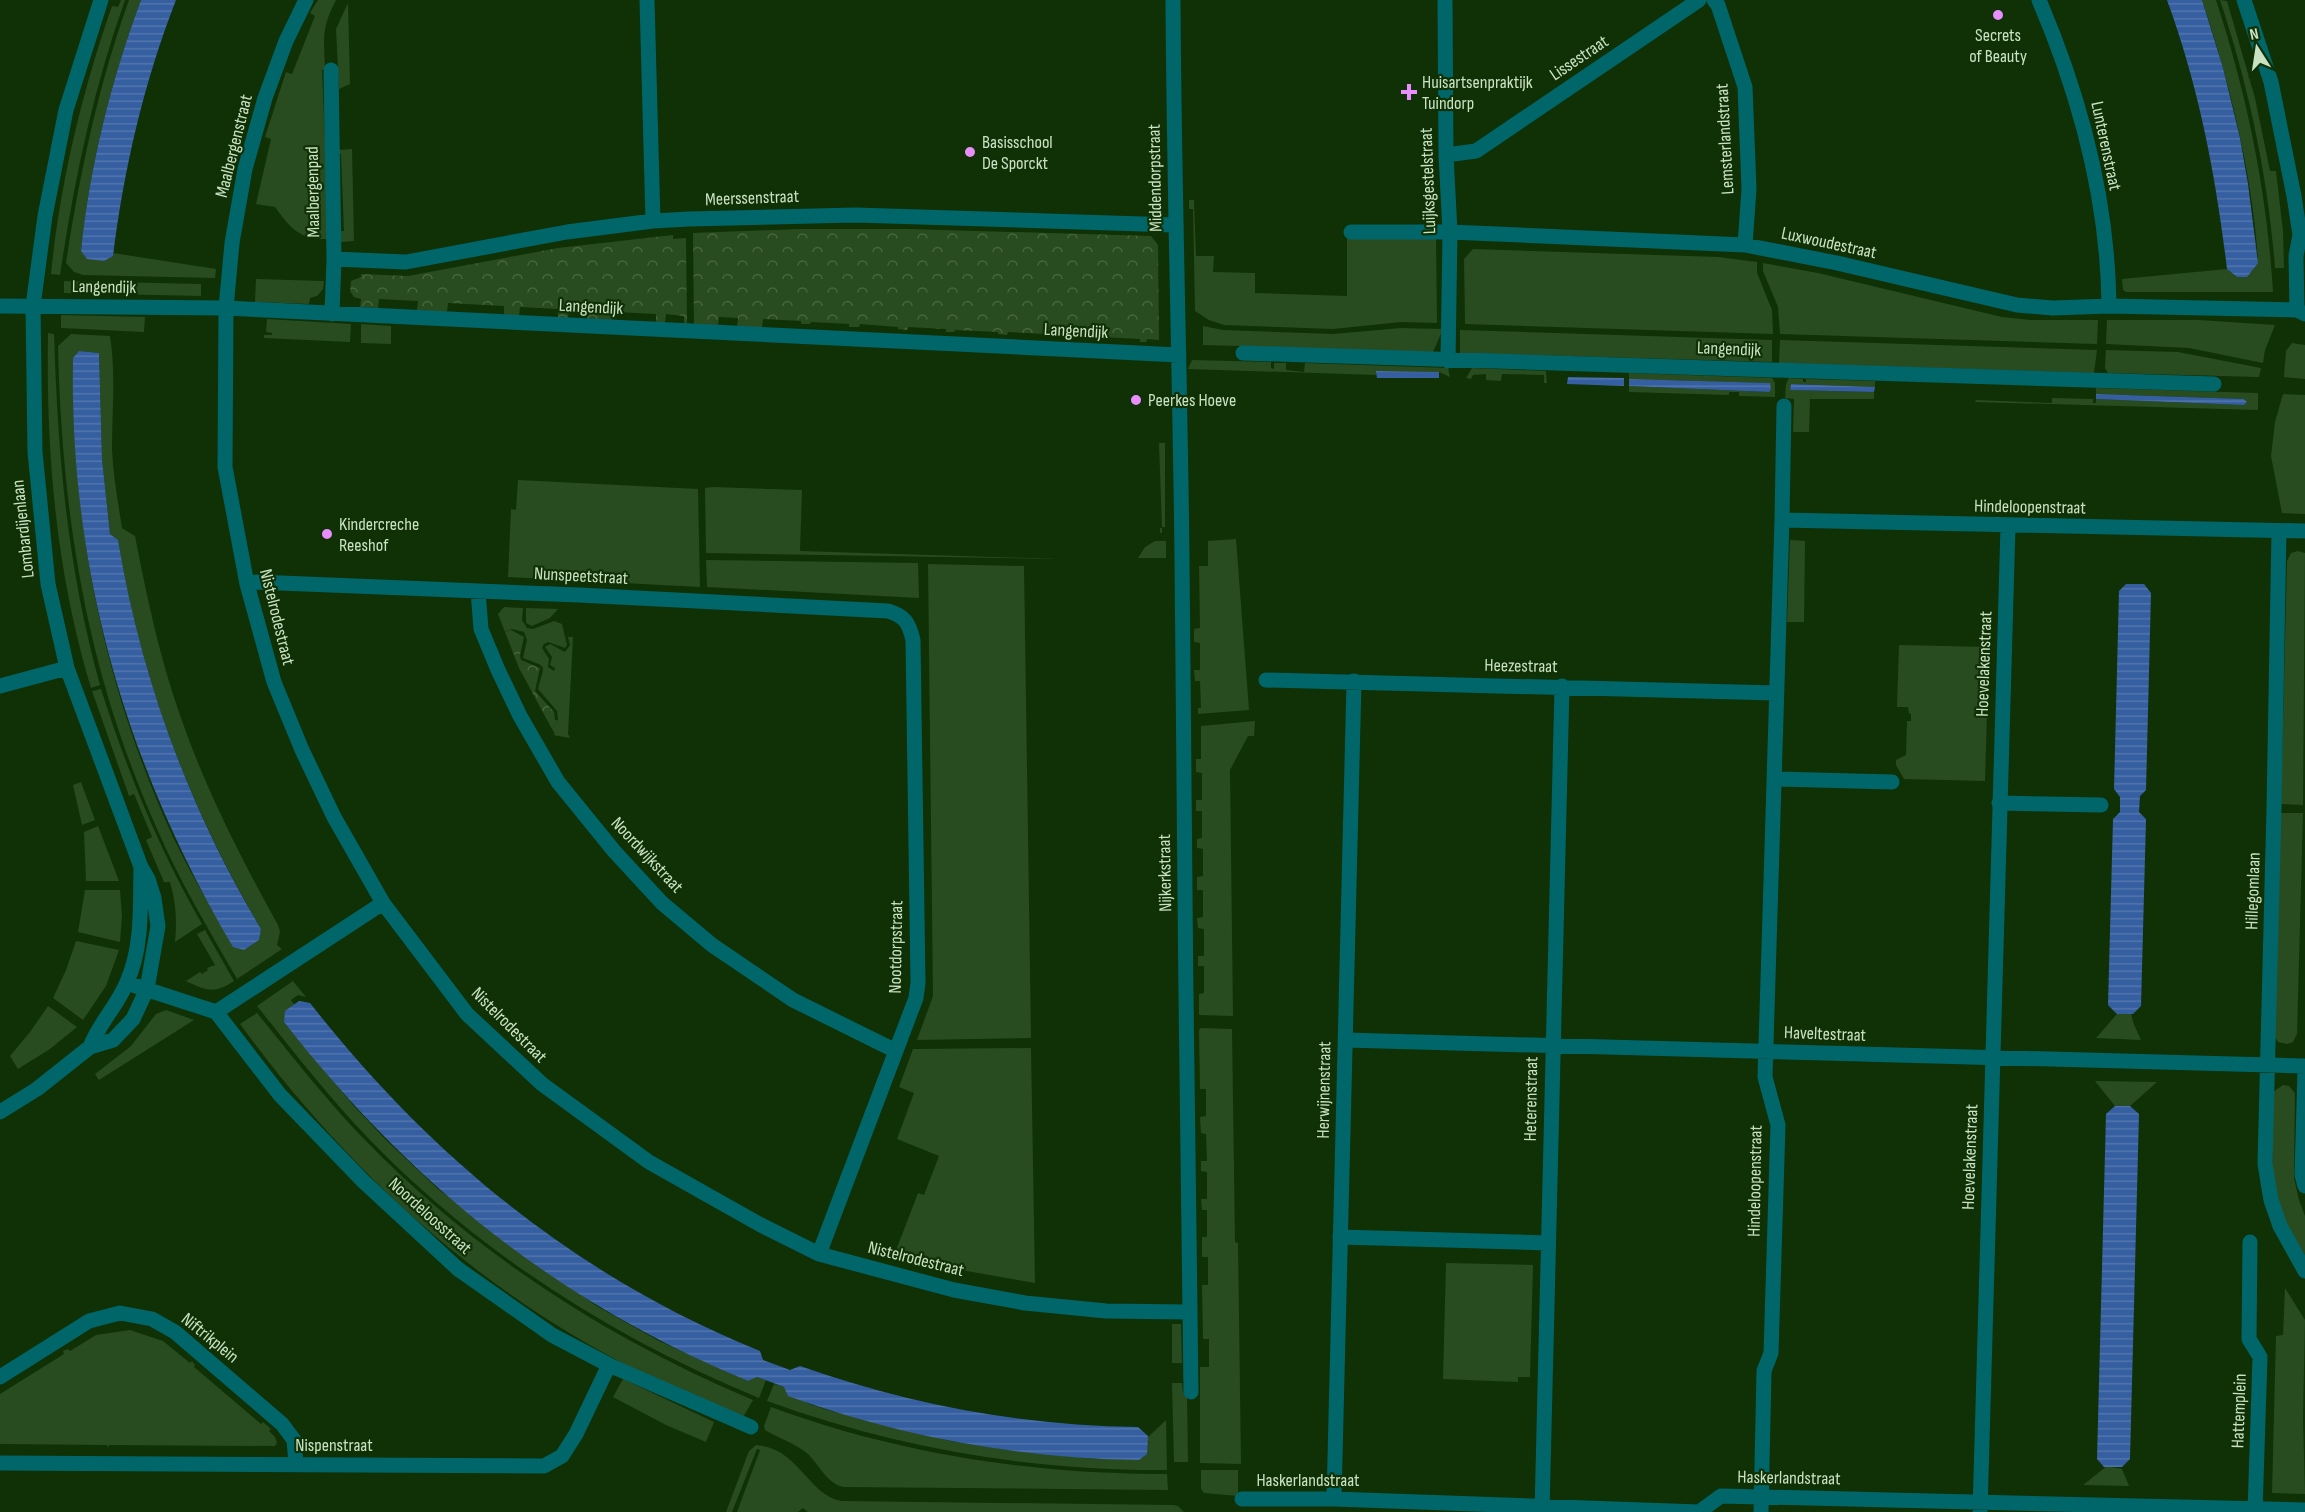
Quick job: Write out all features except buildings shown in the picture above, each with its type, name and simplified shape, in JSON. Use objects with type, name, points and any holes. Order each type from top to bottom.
[{"type":"street","name":"Lombardijenlaan","points":[[0,1112],[37,1089],[90,1047],[113,1040],[133,1019],[147,989],[158,926],[154,898],[67,668],[48,584],[34,452],[33,306],[45,216],[66,110],[101,0]]},
{"type":"street","name":"Maalbergenstraat","points":[[226,308],[232,243],[245,170],[265,98],[286,41],[306,0]]},
{"type":"street","points":[[647,0],[653,222]]},
{"type":"street","name":"Middendorpstraat","points":[[1173,0],[1174,225],[1179,355]]},
{"type":"street","name":"Luijksgestelstraat","points":[[1444,0],[1446,155],[1450,232],[1448,361]]},
{"type":"street","name":"Lissestraat","points":[[1446,155],[1476,151],[1699,0]]},
{"type":"street","name":"Lunterenstraat","points":[[2039,0],[2055,37],[2081,117],[2102,222],[2109,279],[2109,306]]},
{"type":"street","points":[[2244,0],[2271,82],[2300,196],[2302,239],[2296,256],[2302,310]]},
{"type":"street","name":"Lemsterlandstraat","points":[[1719,2],[1745,87],[1749,189],[1745,245]]},
{"type":"street","name":"Maalbergenpad","points":[[330,70],[334,259],[332,314]]},
{"type":"street","name":"Meerssenstraat","points":[[334,259],[406,262],[567,232],[653,222],[855,215],[1174,225]]},
{"type":"street","name":"Luxwoudestraat","points":[[1351,232],[1450,232],[1745,245],[1837,263],[2003,303],[2053,308],[2109,306],[2302,310]]},
{"type":"street","name":"Langendijk","points":[[0,306],[226,308],[1179,355]]},
{"type":"street","name":"Nistelrodestraat","points":[[226,308],[225,467],[247,584],[273,682],[334,817],[383,903],[467,1014],[542,1084],[649,1162],[759,1224],[819,1254],[954,1290],[1025,1303],[1106,1311],[1189,1312]]},
{"type":"street","name":"Langendijk","points":[[1243,353],[2214,384]]},
{"type":"street","name":"Nijkerkstraat","points":[[1179,355],[1191,1392]]},
{"type":"street","name":"Hindeloopenstraat","points":[[1761,1504],[1764,1371],[1771,1353],[1778,1125],[1765,1077],[1785,406]]},
{"type":"street","name":"Hindeloopenstraat","points":[[1782,520],[2278,531]]},
{"type":"street","name":"Hoevelakenstraat","points":[[1980,1507],[2008,526]]},
{"type":"street","points":[[2278,531],[2305,531]]},
{"type":"street","name":"Hillegomlaan","points":[[2278,531],[2265,1164],[2271,1200],[2280,1226],[2305,1271]]},
{"type":"street","name":"Nunspeetstraat","points":[[247,584],[256,582],[478,591],[888,611],[901,615],[909,624]]},
{"type":"street","name":"Noordwijkstraat","points":[[478,591],[481,629],[520,716],[558,782],[614,851],[662,903],[712,945],[793,1000],[896,1051]]},
{"type":"street","name":"Nootdorpstraat","points":[[819,1254],[916,998],[918,983],[913,640],[909,624]]},
{"type":"street","points":[[0,686],[67,668]]},
{"type":"street","name":"Heezestraat","points":[[1266,680],[1776,693]]},
{"type":"street","name":"Herwijnenstraat","points":[[1334,1499],[1354,681]]},
{"type":"street","name":"Heterenstraat","points":[[1542,1509],[1562,686]]},
{"type":"street","points":[[1774,779],[1892,782]]},
{"type":"street","points":[[1999,803],[2101,805]]},
{"type":"street","name":"Lombardijenlaan","points":[[90,1047],[96,1032],[127,983],[137,949],[140,927],[141,867]]},
{"type":"street","points":[[127,983],[216,1012],[383,903]]},
{"type":"street","name":"Noordeloosstraat","points":[[216,1012],[280,1095],[363,1181],[458,1269],[552,1335],[609,1365],[751,1427]]},
{"type":"street","name":"Haveltestraat","points":[[1345,1040],[2305,1066]]},
{"type":"street","points":[[2305,1071],[2302,1175],[2305,1186]]},
{"type":"street","points":[[1340,1237],[1548,1243]]},
{"type":"street","name":"Hattemplein","points":[[2250,1242],[2249,1339],[2260,1357],[2255,1511]]},
{"type":"street","name":"Niftrikplein","points":[[0,1377],[89,1321],[120,1313],[152,1319],[176,1332],[282,1424],[294,1440],[296,1464]]},
{"type":"street","name":"Nispenstraat","points":[[0,1463],[544,1466],[562,1456],[576,1434],[609,1365]]},
{"type":"street","name":"Haskerlandstraat","points":[[1242,1499],[1334,1499],[1542,1509],[1699,1512],[1721,1496],[1761,1504],[2305,1510]]},
{"type":"green space","points":[[121,0],[125,0],[103,68],[86,136],[60,275],[51,274],[66,172],[82,105],[112,6],[118,7]]},
{"type":"green space","points":[[129,0],[141,0],[120,61],[103,124],[90,187],[81,251],[89,258],[112,256],[113,253],[216,269],[215,278],[83,275],[74,272],[66,263],[91,130],[108,65]]},
{"type":"green space","points":[[318,0],[336,0],[326,26],[325,69],[322,70],[329,239],[303,235],[291,227],[275,207],[256,204],[271,139],[265,137],[286,72],[292,74],[315,16],[310,13]]},
{"type":"green space","points":[[2202,0],[2216,0],[2246,108],[2261,180],[2273,292],[2126,292],[2123,290],[2122,279],[2227,269],[2237,277],[2258,259],[2251,194],[2238,128],[2222,64]]},
{"type":"green space","points":[[2220,0],[2227,1],[2255,98],[2270,171],[2276,171],[2283,231],[2284,268],[2275,268],[2268,200],[2256,132],[2240,66]]},
{"type":"green space","points":[[348,3],[350,84],[339,89],[336,29]]},
{"type":"green space","points":[[352,149],[354,241],[341,242],[341,231],[344,231],[341,154],[338,154],[338,150]]},
{"type":"green space","points":[[1189,200],[1194,200],[1196,256],[1214,256],[1213,272],[1255,273],[1255,293],[1347,296],[1347,236],[1436,235],[1437,323],[1401,322],[1333,329],[1224,325],[1209,320],[1195,311],[1193,209],[1189,209]]},
{"type":"green space","points":[[801,229],[908,229],[1151,236],[1158,245],[1159,340],[1147,339],[1146,342],[1140,342],[1140,339],[1102,337],[1102,340],[1092,339],[1092,336],[1054,334],[1054,337],[1046,337],[1046,334],[1008,332],[1007,335],[998,334],[998,332],[955,330],[946,332],[946,329],[908,327],[907,330],[898,329],[898,327],[860,324],[859,327],[849,327],[849,324],[811,322],[801,324],[801,321],[763,319],[762,328],[737,327],[738,318],[719,317],[718,326],[694,325],[693,233]]},
{"type":"green space","points":[[673,235],[673,239],[686,238],[687,324],[684,324],[684,316],[666,314],[665,323],[656,323],[656,314],[614,312],[614,321],[587,319],[587,311],[569,310],[568,318],[558,318],[558,309],[520,307],[519,316],[504,315],[504,306],[448,303],[447,312],[417,310],[418,301],[379,299],[378,308],[360,307],[361,299],[354,297],[350,291],[351,281],[361,277],[361,274],[408,276],[558,248]]},
{"type":"green space","points":[[1473,249],[1718,257],[1757,262],[1757,273],[1772,310],[1773,334],[1465,324],[1464,259]]},
{"type":"green space","points":[[1763,263],[1818,273],[2002,317],[2030,320],[2098,320],[2097,344],[1780,334],[1778,307],[1763,271]]},
{"type":"green space","points":[[256,279],[324,281],[323,289],[317,296],[310,298],[309,304],[255,302]]},
{"type":"green space","points":[[64,281],[201,284],[201,296],[64,293]]},
{"type":"green space","points":[[61,315],[145,317],[144,332],[61,328]]},
{"type":"green space","points":[[267,319],[351,324],[350,342],[264,338],[264,335],[272,335],[266,332]]},
{"type":"green space","points":[[2107,320],[2199,320],[2275,325],[2265,350],[2263,363],[2189,348],[2106,344]]},
{"type":"green space","points":[[361,324],[391,326],[391,344],[361,343]]},
{"type":"green space","points":[[1203,326],[1223,330],[1333,334],[1401,328],[1443,329],[1433,352],[1203,345]]},
{"type":"green space","points":[[1460,330],[1772,340],[1772,362],[1460,353]]},
{"type":"green space","points":[[48,333],[54,334],[58,424],[72,554],[79,597],[100,685],[91,688],[69,601],[61,557],[51,468]]},
{"type":"green space","points":[[71,334],[110,336],[113,378],[112,449],[122,528],[135,536],[160,651],[191,745],[225,823],[280,932],[277,945],[282,949],[237,979],[185,887],[158,831],[133,772],[96,653],[83,594],[65,472],[58,346]],"holes":[[[79,351],[99,353],[102,459],[110,534],[118,541],[140,644],[171,741],[211,835],[261,929],[257,941],[244,950],[233,946],[195,880],[149,782],[128,723],[96,604],[78,482],[73,358]]]},
{"type":"green space","points":[[1780,340],[2097,350],[2094,373],[1779,363]]},
{"type":"green space","points":[[2292,343],[2305,345],[2305,379],[2284,377],[2286,351]]},
{"type":"green space","points":[[2106,350],[2178,352],[2261,368],[2259,377],[2108,373],[2105,368]]},
{"type":"green space","points":[[1192,360],[1271,362],[1271,368],[1274,369],[1274,363],[1286,363],[1286,370],[1304,372],[1305,363],[1448,368],[1450,377],[1439,372],[1377,371],[1377,375],[1188,369]]},
{"type":"green space","points":[[1472,368],[1546,371],[1547,383],[1544,383],[1544,375],[1502,374],[1501,381],[1486,380],[1486,374],[1473,375],[1471,379],[1466,378]]},
{"type":"green space","points":[[1629,373],[1772,378],[1775,383],[1775,397],[1739,396],[1739,392],[1729,392],[1729,395],[1629,392],[1629,386],[1769,392],[1763,383],[1629,379]]},
{"type":"green space","points":[[1789,378],[1803,379],[1803,382],[1806,382],[1806,379],[1875,381],[1875,387],[1791,384],[1790,390],[1874,392],[1874,399],[1810,399],[1809,432],[1793,432],[1794,399],[1785,398]]},
{"type":"green space","points":[[2096,388],[2258,393],[2258,410],[1975,402],[1976,400],[2052,403],[2052,398],[2093,399],[2093,403],[2096,403],[2096,399],[2244,405],[2247,402],[2244,399],[2096,394]]},
{"type":"green space","points":[[2283,394],[2305,395],[2305,514],[2282,513],[2271,456],[2275,422]]},
{"type":"green space","points":[[1159,443],[1165,443],[1165,527],[1162,528]]},
{"type":"green space","points":[[518,480],[698,489],[700,587],[508,577],[511,509],[516,510]]},
{"type":"green space","points":[[705,488],[802,490],[800,551],[1062,559],[706,553]]},
{"type":"green space","points":[[1236,539],[1249,710],[1198,714],[1198,708],[1201,708],[1200,681],[1195,681],[1194,670],[1200,670],[1200,643],[1194,642],[1194,629],[1200,628],[1199,566],[1208,566],[1208,541]]},
{"type":"green space","points":[[1790,540],[1805,541],[1804,622],[1787,622]]},
{"type":"green space","points":[[1155,541],[1166,541],[1166,558],[1138,558],[1145,547]]},
{"type":"green space","points":[[2298,551],[2305,553],[2303,805],[2281,804],[2287,561],[2291,553]]},
{"type":"green space","points":[[706,560],[918,563],[919,598],[707,587]]},
{"type":"green space","points":[[928,564],[1024,566],[1031,1038],[917,1040],[933,996]]},
{"type":"green space","points":[[504,607],[523,608],[522,620],[527,628],[533,629],[554,621],[562,624],[567,645],[565,648],[548,642],[542,648],[549,659],[548,667],[554,671],[555,668],[550,665],[552,657],[545,647],[550,644],[565,652],[570,645],[568,637],[573,637],[568,734],[570,738],[553,735],[555,734],[552,729],[558,720],[557,711],[538,689],[542,667],[523,658],[527,640],[524,632],[512,629],[505,632],[498,614]]},
{"type":"green space","points":[[526,608],[558,609],[550,618],[532,626],[526,623]]},
{"type":"green space","points":[[511,630],[524,637],[521,660],[540,668],[535,691],[554,712],[555,720],[558,720],[552,729],[519,668],[505,632]]},
{"type":"green space","points":[[1899,645],[1989,647],[1985,781],[1904,779],[1896,765],[1896,760],[1906,755],[1907,721],[1911,721],[1911,714],[1908,707],[1897,707]]},
{"type":"green space","points":[[101,689],[145,809],[186,896],[202,924],[175,942],[176,912],[170,882],[164,882],[146,840],[152,837],[134,794],[129,796],[92,691]]},
{"type":"green space","points":[[1255,721],[1254,736],[1248,736],[1230,770],[1233,1016],[1199,1015],[1199,994],[1204,993],[1204,966],[1198,966],[1198,956],[1204,956],[1204,929],[1198,928],[1197,918],[1203,917],[1203,890],[1197,890],[1197,877],[1203,876],[1203,849],[1197,848],[1197,839],[1202,838],[1202,811],[1196,811],[1196,800],[1202,800],[1202,773],[1196,772],[1196,759],[1201,759],[1201,726]]},
{"type":"green space","points":[[81,782],[95,820],[82,825],[73,785]]},
{"type":"green space","points":[[2280,813],[2303,813],[2297,1034],[2293,1042],[2287,1044],[2278,1042],[2275,1037]]},
{"type":"green space","points":[[98,826],[119,881],[86,881],[84,832]]},
{"type":"green space","points":[[85,890],[120,890],[122,916],[120,942],[78,932]]},
{"type":"green space","points":[[205,930],[234,981],[221,988],[210,990],[186,981],[215,965],[197,934]]},
{"type":"green space","points":[[76,941],[119,950],[106,986],[83,1020],[53,998]]},
{"type":"green space","points":[[293,981],[306,997],[298,995],[291,1000],[294,1004],[298,1003],[287,1011],[284,1022],[353,1105],[438,1189],[595,1305],[659,1341],[748,1381],[757,1377],[766,1380],[759,1398],[652,1348],[550,1288],[502,1255],[410,1179],[339,1106],[257,1006]]},
{"type":"green space","points":[[48,1006],[77,1027],[50,1049],[18,1069],[10,1056]]},
{"type":"green space","points":[[166,1010],[194,1020],[99,1080],[95,1074],[131,1046],[156,1014]]},
{"type":"green space","points":[[257,1013],[366,1141],[452,1221],[546,1290],[596,1321],[647,1350],[753,1400],[742,1419],[683,1393],[588,1344],[488,1278],[441,1241],[355,1161],[276,1072],[240,1024]]},
{"type":"green space","points":[[2131,1013],[2141,1040],[2096,1038],[2117,1014]]},
{"type":"green space","points":[[1201,1028],[1232,1029],[1241,1464],[1200,1463],[1200,1367],[1209,1367],[1209,1339],[1203,1339],[1202,1285],[1208,1285],[1208,1257],[1202,1257],[1202,1237],[1207,1237],[1207,1210],[1202,1210],[1201,1199],[1207,1199],[1207,1172],[1201,1171],[1201,1161],[1207,1161],[1206,1134],[1201,1133],[1200,1117],[1206,1116],[1206,1089],[1200,1089],[1199,1030]]},
{"type":"green space","points":[[1031,1048],[1035,1283],[961,1270],[895,1253],[918,1193],[924,1195],[939,1156],[897,1139],[914,1093],[899,1087],[913,1049]]},
{"type":"green space","points":[[2095,1081],[2157,1082],[2129,1107],[2115,1106]]},
{"type":"green space","points":[[2283,1085],[2289,1086],[2295,1093],[2294,1178],[2305,1216],[2305,1261],[2287,1231],[2272,1180],[2273,1092]]},
{"type":"green space","points":[[1446,1263],[1533,1265],[1530,1377],[1518,1377],[1518,1382],[1443,1379]]},
{"type":"green space","points":[[2285,1288],[2305,1320],[2303,1419],[2305,1494],[2272,1493],[2276,1336],[2283,1335]]},
{"type":"green space","points":[[1172,1324],[1181,1324],[1182,1363],[1172,1363]]},
{"type":"green space","points":[[130,1330],[163,1341],[190,1363],[192,1361],[194,1367],[261,1424],[263,1422],[271,1429],[269,1431],[277,1443],[275,1446],[110,1445],[107,1447],[107,1445],[0,1444],[0,1394],[64,1354],[63,1351],[68,1349],[70,1351],[96,1335]]},
{"type":"green space","points":[[623,1379],[714,1422],[706,1442],[666,1425],[613,1397]]},
{"type":"green space","points":[[1172,1383],[1182,1383],[1183,1392],[1187,1393],[1188,1462],[1174,1462]]},
{"type":"green space","points":[[774,1384],[784,1387],[809,1404],[950,1441],[1095,1459],[1147,1454],[1147,1438],[1166,1420],[1167,1470],[1065,1466],[1014,1461],[914,1444],[816,1418],[767,1401]]},
{"type":"green space","points":[[771,1407],[867,1437],[966,1458],[1066,1470],[1167,1474],[1168,1490],[843,1487],[832,1482],[803,1450],[765,1430],[764,1426]]},
{"type":"green space","points":[[756,1445],[771,1448],[783,1454],[820,1490],[841,1501],[1174,1505],[1184,1512],[808,1512],[803,1508],[798,1512],[737,1512],[760,1450],[757,1449],[732,1512],[726,1512],[749,1451]]},
{"type":"green space","points":[[2107,1466],[2122,1469],[2129,1486],[2083,1485]]},
{"type":"green space","points":[[1201,1470],[1238,1470],[1238,1496],[1204,1493],[1201,1489]]},
{"type":"water","points":[[141,0],[176,0],[154,62],[129,158],[113,256],[104,261],[87,259],[81,251],[96,155],[120,61]]},
{"type":"water","points":[[2167,0],[2202,0],[2223,68],[2240,138],[2258,263],[2247,277],[2237,277],[2227,269],[2205,133],[2188,66]]},
{"type":"water","points":[[79,351],[99,353],[102,459],[110,534],[118,540],[128,592],[154,692],[190,789],[235,883],[261,929],[259,940],[244,950],[233,947],[195,878],[162,808],[134,736],[111,663],[94,589],[81,513],[74,436],[73,358]]},
{"type":"water","points":[[1376,371],[1439,372],[1439,378],[1377,378]]},
{"type":"water","points":[[1568,377],[1624,378],[1624,386],[1567,384]]},
{"type":"water","points":[[1629,379],[1770,383],[1771,389],[1769,392],[1629,386]]},
{"type":"water","points":[[1791,384],[1875,387],[1874,392],[1790,390]]},
{"type":"water","points":[[2096,394],[2244,399],[2247,402],[2244,405],[2096,399]]},
{"type":"water","points":[[2126,584],[2144,584],[2151,593],[2146,790],[2140,796],[2139,812],[2146,819],[2141,1006],[2133,1014],[2117,1014],[2108,1005],[2113,819],[2120,812],[2120,797],[2114,789],[2119,591]]},
{"type":"water","points":[[299,1001],[310,1003],[406,1112],[457,1161],[512,1207],[569,1249],[630,1287],[693,1321],[760,1351],[763,1360],[790,1370],[800,1366],[882,1391],[966,1410],[1051,1422],[1138,1427],[1148,1436],[1147,1454],[1139,1460],[1049,1455],[961,1443],[917,1434],[788,1396],[784,1387],[757,1377],[748,1381],[678,1350],[613,1314],[551,1275],[492,1233],[436,1186],[383,1135],[333,1081],[284,1022],[285,1011]]},
{"type":"water","points":[[2115,1106],[2130,1106],[2139,1114],[2130,1459],[2122,1467],[2104,1467],[2097,1459],[2106,1114]]},
{"type":"place","name":"Secrets of Beauty","points":[[1998,15]]},
{"type":"place","name":"Huisartsenpraktijk Tuindorp","points":[[1409,92]]},
{"type":"place","name":"Basisschool De Sporckt","points":[[970,152]]},
{"type":"place","name":"Peerkes Hoeve","points":[[1136,400]]},
{"type":"place","name":"Kindercreche Reeshof","points":[[327,534]]}]
